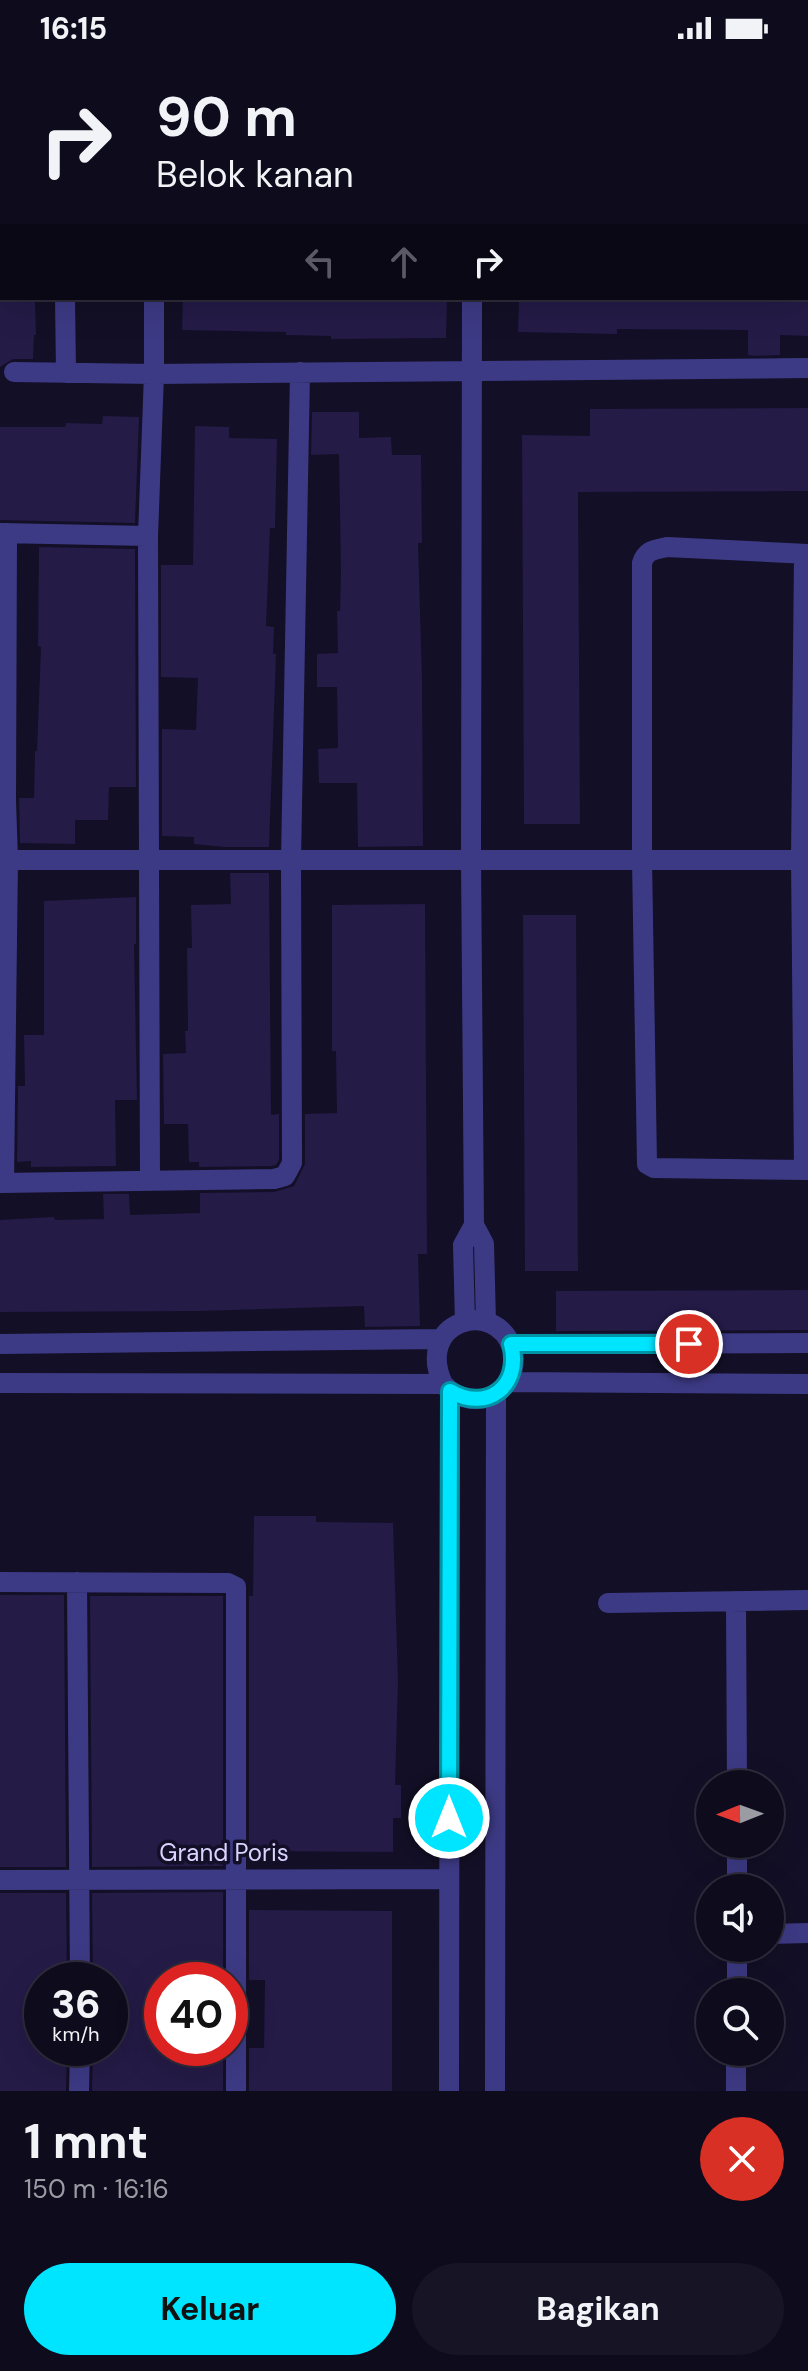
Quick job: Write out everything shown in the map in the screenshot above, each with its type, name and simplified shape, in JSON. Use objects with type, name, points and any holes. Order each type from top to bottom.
[{"type":"street","points":[[65,300],[66,373]]},
{"type":"street","points":[[150,1181],[148,536],[154,300]]},
{"type":"street","points":[[472,300],[474,1225],[484,1244],[486,1322]]},
{"type":"street","points":[[14,372],[154,374],[808,368]]},
{"type":"street","points":[[148,536],[3,533],[2,1183],[274,1179],[285,1176],[292,1163],[291,860],[300,372]]},
{"type":"street","points":[[667,547],[806,554],[801,860],[806,1170],[654,1168],[647,1164],[642,859],[642,563],[650,550],[667,547]]},
{"type":"street","points":[[4,860],[801,860]]},
{"type":"street","points":[[465,1322],[463,1245],[474,1225]]},
{"type":"street","points":[[465,1322],[486,1322],[505,1334],[511,1344],[513,1370],[502,1388],[485,1398],[473,1400],[460,1397],[446,1388],[436,1370],[435,1354],[440,1339],[455,1325],[465,1322]]},
{"type":"street","points":[[0,1344],[440,1339]]},
{"type":"street","points":[[511,1344],[808,1343]]},
{"type":"street","points":[[0,1383],[446,1388]]},
{"type":"street","points":[[502,1388],[808,1384]]},
{"type":"street","points":[[446,1388],[449,2091]]},
{"type":"street","points":[[495,2091],[502,1388]]},
{"type":"street","points":[[0,1582],[228,1583],[236,1587],[236,2091]]},
{"type":"street","points":[[77,1582],[80,1962]]},
{"type":"street","points":[[608,1603],[808,1600]]},
{"type":"street","points":[[736,1601],[737,1770]]},
{"type":"street","name":"Grand Poris","points":[[0,1880],[449,1879]]},
{"type":"street","points":[[784,1934],[808,1933]]},
{"type":"street","points":[[79,2091],[80,2066]]},
{"type":"street","points":[[736,2066],[736,2091]]},
{"type":"building","points":[[183,300],[447,300],[446,338],[331,339],[331,336],[286,335],[286,332],[182,330]]},
{"type":"building","points":[[519,300],[808,300],[808,336],[780,335],[780,355],[748,355],[748,330],[617,329],[617,334],[518,332]]},
{"type":"building","points":[[35,301],[33,359],[13,359],[0,367],[0,302]]},
{"type":"building","points":[[808,408],[808,491],[578,492],[580,824],[524,824],[522,435],[590,436],[590,409]]},
{"type":"building","points":[[312,412],[359,412],[359,438],[391,437],[392,455],[421,455],[422,543],[418,543],[423,846],[358,847],[357,783],[319,783],[318,749],[338,748],[337,687],[317,687],[317,654],[338,653],[337,611],[340,611],[341,573],[339,454],[311,455]]},
{"type":"building","points":[[103,416],[139,417],[135,523],[0,520],[0,427],[102,424]]},
{"type":"building","points":[[195,426],[229,427],[229,438],[277,439],[275,528],[270,528],[266,626],[274,627],[273,654],[276,654],[269,847],[194,844],[194,837],[162,836],[162,729],[196,730],[198,678],[161,677],[161,565],[193,565]]},
{"type":"building","points":[[39,547],[135,549],[136,787],[109,787],[108,820],[75,820],[75,844],[20,843],[19,798],[34,798],[41,647],[38,646]]},
{"type":"building","points":[[230,873],[269,873],[271,1115],[279,1114],[279,1160],[272,1166],[199,1167],[199,1162],[189,1162],[188,1124],[164,1124],[163,1054],[186,1053],[187,948],[192,948],[191,905],[231,904]]},
{"type":"building","points":[[136,897],[137,1100],[115,1100],[116,1166],[31,1167],[31,1161],[17,1162],[18,1086],[25,1086],[24,1035],[44,1035],[44,901]]},
{"type":"building","points":[[425,904],[427,1254],[418,1254],[420,1326],[365,1327],[364,1306],[0,1312],[0,1220],[54,1217],[55,1220],[104,1219],[103,1194],[129,1194],[130,1215],[200,1213],[200,1193],[274,1192],[294,1186],[305,1164],[305,1114],[337,1113],[336,1051],[332,1051],[332,905]]},
{"type":"building","points":[[523,915],[576,915],[578,1271],[525,1271]]},
{"type":"building","points":[[808,1290],[808,1330],[556,1331],[556,1291]]},
{"type":"building","points":[[254,1516],[316,1516],[316,1522],[393,1523],[398,1681],[395,1785],[401,1785],[401,1818],[393,1818],[393,1852],[249,1851],[249,1596],[253,1596]]},
{"type":"building","points":[[0,1595],[64,1595],[66,1867],[0,1867]]},
{"type":"building","points":[[90,1596],[223,1596],[223,1866],[92,1867]]},
{"type":"building","points":[[223,1892],[223,1962],[144,1962],[144,2066],[223,2066],[223,2091],[92,2091],[93,2066],[128,2066],[128,1962],[93,1962],[92,1893]]},
{"type":"building","points":[[0,1893],[66,1893],[67,1962],[24,1962],[24,2066],[67,2066],[66,2091],[0,2091]]},
{"type":"building","points":[[249,1910],[392,1911],[392,2091],[249,2091],[249,2048],[264,2048],[265,1980],[249,1980]]},
{"type":"route","points":[[449,1818],[450,1391],[473,1400],[496,1394],[508,1382],[513,1370],[511,1344],[689,1344]]}]
